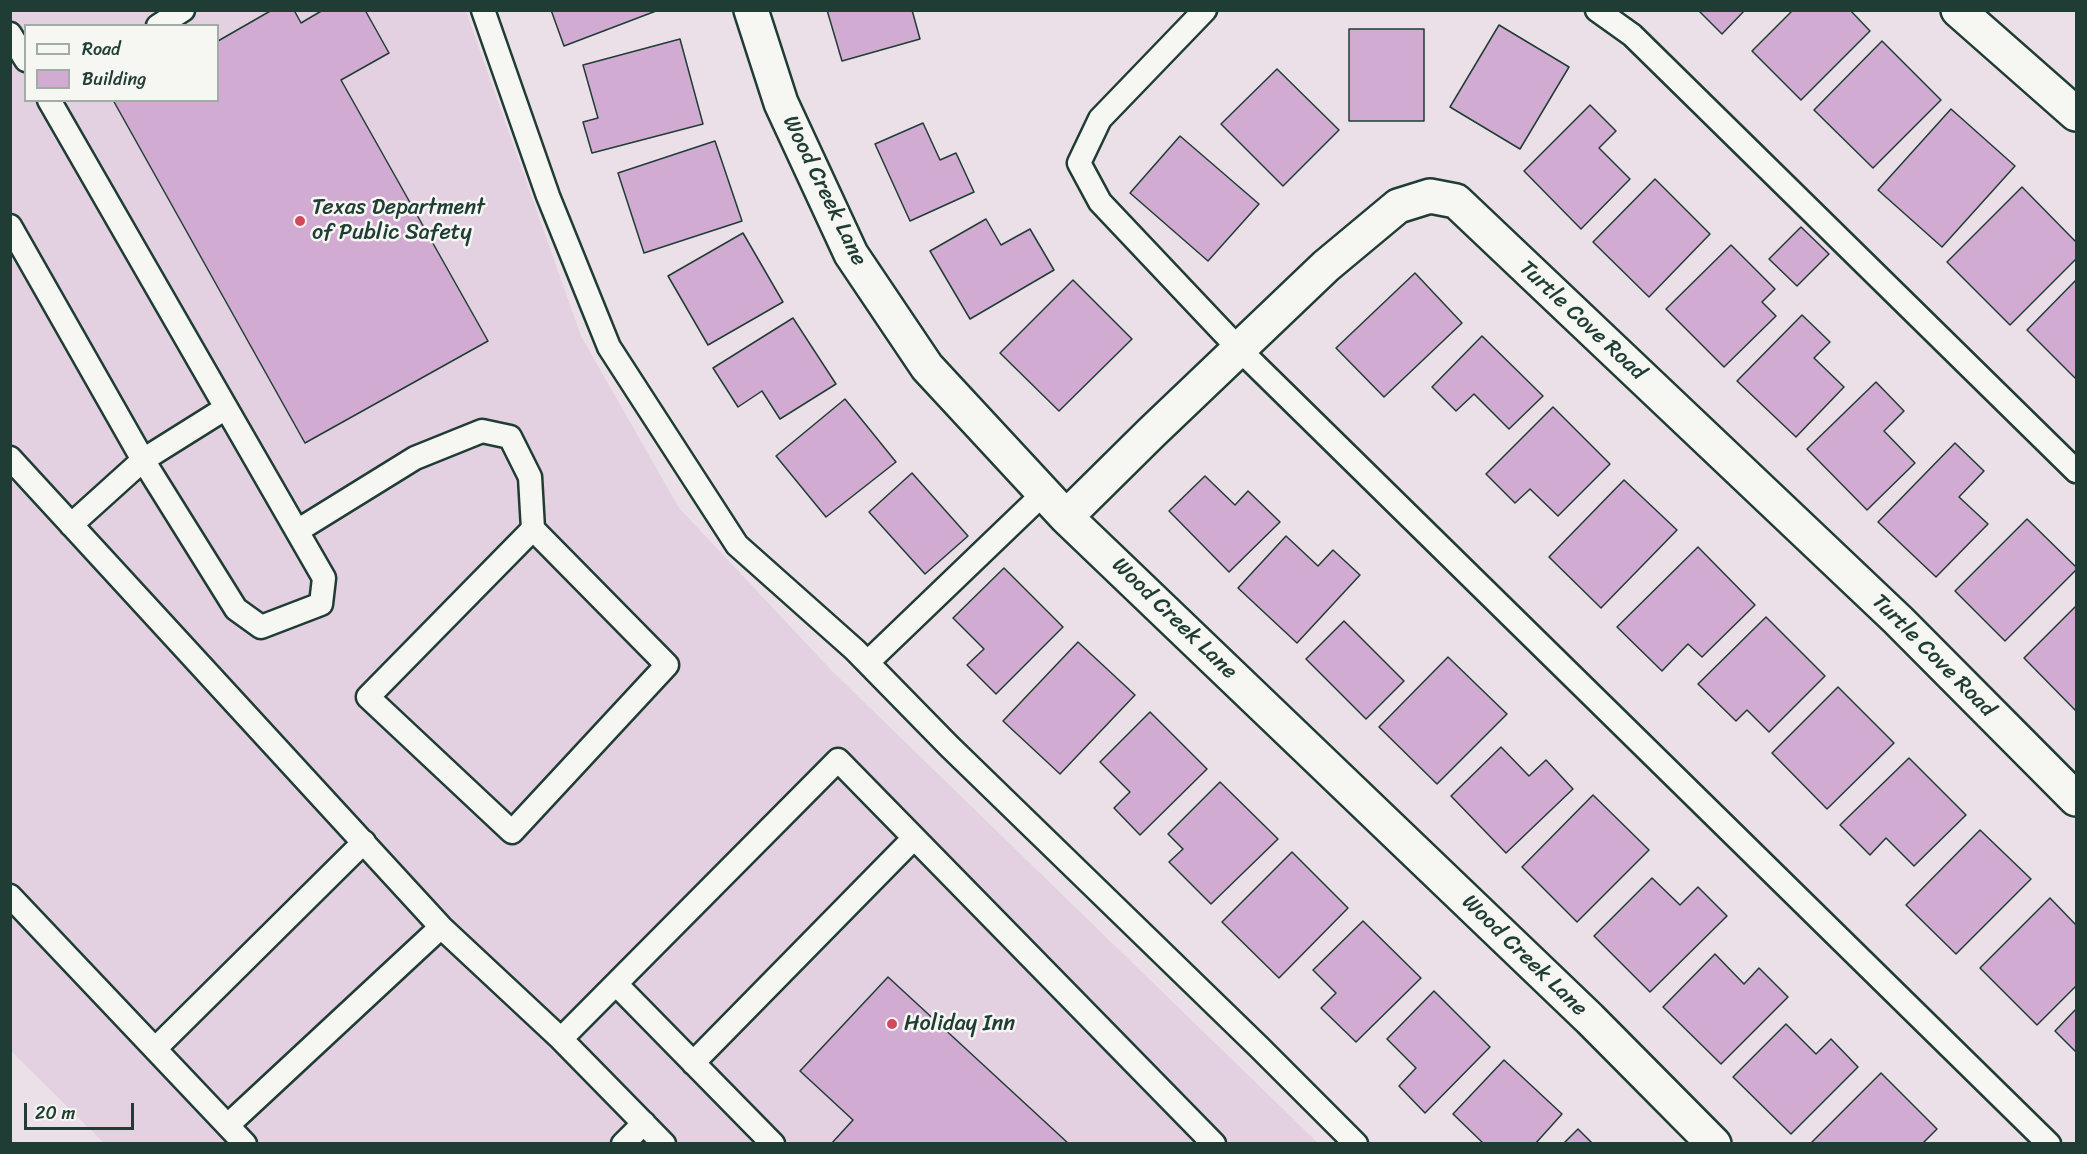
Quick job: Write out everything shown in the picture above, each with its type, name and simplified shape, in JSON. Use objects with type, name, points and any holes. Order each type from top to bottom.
[{"type":"street","name":"Wood Creek Lane","points":[[751,10],[781,103],[851,254],[927,367],[1066,517],[1564,994],[1714,1143]]},
{"type":"street","points":[[1959,10],[2073,104]]},
{"type":"street","name":"Turtle Cove Road","points":[[1066,517],[1326,266],[1398,206],[1430,196],[1456,201],[1898,620],[2076,799]]},
{"type":"lane","points":[[161,24],[183,10]]},
{"type":"lane","points":[[483,10],[548,196],[609,347],[737,545],[868,662],[949,746],[1356,1143]]},
{"type":"lane","points":[[1205,10],[1100,119],[1079,163],[1100,202],[1239,349],[2049,1143]]},
{"type":"lane","points":[[1597,10],[1632,35],[2076,471]]},
{"type":"lane","points":[[10,34],[24,57]]},
{"type":"lane","points":[[10,226],[143,460],[236,609],[261,627],[321,604],[324,578],[50,102]]},
{"type":"lane","points":[[71,525],[143,460],[226,408]]},
{"type":"lane","points":[[297,531],[416,458],[482,431],[510,437],[530,477],[533,530],[667,665],[512,832],[368,697],[533,530]]},
{"type":"lane","points":[[10,458],[441,927],[561,1039],[664,1143]]},
{"type":"lane","points":[[868,662],[1044,493]]},
{"type":"lane","points":[[561,1039],[838,760],[1214,1143]]},
{"type":"lane","points":[[693,1063],[914,838]]},
{"type":"lane","points":[[155,1049],[364,843]]},
{"type":"lane","points":[[10,896],[245,1143]]},
{"type":"lane","points":[[228,1125],[441,927]]},
{"type":"lane","points":[[616,984],[773,1143]]},
{"type":"lane","points":[[623,1143],[644,1124]]},
{"type":"shaded area","points":[[10,11],[466,11],[581,336],[679,508],[833,672],[1318,1143],[104,1143],[11,1051]]},
{"type":"building","name":"Texas Department of Public Safety","points":[[272,10],[294,10],[301,23],[323,10],[365,10],[389,53],[341,80],[488,341],[305,443],[114,102],[219,102],[219,40]]},
{"type":"building","points":[[551,10],[656,10],[656,11],[564,46]]},
{"type":"building","points":[[827,10],[912,10],[920,39],[842,61]]},
{"type":"building","points":[[1698,10],[1745,10],[1722,34]]},
{"type":"building","points":[[1793,10],[1850,10],[1870,31],[1801,100],[1752,51]]},
{"type":"building","points":[[1499,25],[1569,67],[1520,149],[1450,107]]},
{"type":"building","points":[[1349,29],[1424,29],[1424,121],[1349,121]]},
{"type":"building","points":[[680,39],[703,124],[592,153],[583,122],[598,118],[583,65]]},
{"type":"building","points":[[1882,41],[1941,100],[1873,168],[1814,110]]},
{"type":"building","points":[[1277,69],[1339,130],[1283,186],[1221,124]]},
{"type":"building","points":[[1590,105],[1616,131],[1599,148],[1630,179],[1581,229],[1524,171]]},
{"type":"building","points":[[1951,109],[2015,166],[1942,247],[1878,190]]},
{"type":"building","points":[[923,123],[940,160],[956,153],[974,192],[910,221],[875,144]]},
{"type":"building","points":[[1180,136],[1259,204],[1208,261],[1130,193]]},
{"type":"building","points":[[715,141],[742,221],[644,253],[618,173]]},
{"type":"building","points":[[1655,179],[1710,234],[1649,297],[1593,242]]},
{"type":"building","points":[[2022,187],[2076,242],[2076,259],[2010,325],[1947,262]]},
{"type":"building","points":[[986,219],[1001,245],[1030,229],[1054,270],[970,319],[930,251]]},
{"type":"building","points":[[1801,227],[1829,254],[1797,286],[1769,259]]},
{"type":"building","points":[[743,233],[783,302],[708,345],[668,276]]},
{"type":"building","points":[[1731,245],[1775,289],[1762,302],[1776,316],[1724,367],[1666,309]]},
{"type":"building","points":[[1415,273],[1462,323],[1384,397],[1336,348]]},
{"type":"building","points":[[1073,280],[1132,339],[1059,411],[1000,353]]},
{"type":"building","points":[[2076,280],[2076,379],[2027,330]]},
{"type":"building","points":[[1802,315],[1830,342],[1814,358],[1844,387],[1796,437],[1737,381]]},
{"type":"building","points":[[793,318],[836,384],[780,419],[762,391],[738,407],[713,368]]},
{"type":"building","points":[[1482,336],[1543,396],[1509,429],[1474,394],[1456,411],[1432,387]]},
{"type":"building","points":[[1876,382],[1904,411],[1884,431],[1915,463],[1867,510],[1807,449]]},
{"type":"building","points":[[845,399],[896,462],[826,517],[776,456]]},
{"type":"building","points":[[1553,407],[1610,464],[1558,516],[1530,489],[1515,503],[1486,474]]},
{"type":"building","points":[[1955,443],[1984,471],[1959,497],[1988,524],[1936,577],[1878,522]]},
{"type":"building","points":[[912,473],[968,536],[925,574],[869,512]]},
{"type":"building","points":[[1205,476],[1235,505],[1248,491],[1280,522],[1229,572],[1169,511]]},
{"type":"building","points":[[1624,480],[1677,530],[1601,608],[1549,557]]},
{"type":"building","points":[[2027,519],[2076,567],[2076,570],[2005,641],[1955,591]]},
{"type":"building","points":[[1286,536],[1318,566],[1333,550],[1360,575],[1297,643],[1238,588]]},
{"type":"building","points":[[1698,547],[1755,605],[1702,657],[1688,644],[1662,671],[1617,627]]},
{"type":"building","points":[[1004,568],[1063,627],[996,694],[967,665],[984,649],[953,618]]},
{"type":"building","points":[[2076,606],[2076,711],[2024,658]]},
{"type":"building","points":[[1766,617],[1825,676],[1769,732],[1747,710],[1736,721],[1698,684]]},
{"type":"building","points":[[1344,621],[1404,681],[1366,719],[1306,659]]},
{"type":"building","points":[[1078,642],[1135,695],[1060,774],[1003,721]]},
{"type":"building","points":[[1448,657],[1507,714],[1437,784],[1379,727]]},
{"type":"building","points":[[1838,687],[1894,743],[1827,809],[1772,753]]},
{"type":"building","points":[[1150,712],[1207,769],[1140,835],[1114,808],[1130,792],[1100,762]]},
{"type":"building","points":[[1501,747],[1529,776],[1546,760],[1573,789],[1506,853],[1451,796]]},
{"type":"building","points":[[1909,758],[1966,815],[1914,866],[1886,838],[1870,855],[1840,825]]},
{"type":"building","points":[[1220,782],[1278,839],[1211,904],[1169,862],[1183,849],[1168,834]]},
{"type":"building","points":[[1593,795],[1649,850],[1577,922],[1522,867]]},
{"type":"building","points":[[1980,830],[2031,879],[1956,954],[1906,905]]},
{"type":"building","points":[[1292,852],[1348,908],[1279,978],[1222,922]]},
{"type":"building","points":[[1652,878],[1680,905],[1698,887],[1727,916],[1650,992],[1594,936]]},
{"type":"building","points":[[2050,898],[2076,925],[2076,986],[2037,1025],[1980,968]]},
{"type":"building","points":[[1363,921],[1421,978],[1356,1042],[1321,1008],[1336,993],[1313,970]]},
{"type":"building","points":[[1715,954],[1744,984],[1759,968],[1788,997],[1721,1064],[1663,1007]]},
{"type":"building","name":"Holiday Inn","points":[[888,977],[1069,1144],[831,1144],[853,1120],[800,1071]]},
{"type":"building","points":[[1434,991],[1490,1047],[1425,1113],[1399,1086],[1416,1068],[1387,1039]]},
{"type":"building","points":[[2076,1009],[2076,1052],[2055,1031]]},
{"type":"building","points":[[1786,1024],[1816,1054],[1831,1039],[1858,1067],[1791,1134],[1733,1077]]},
{"type":"building","points":[[1504,1060],[1562,1114],[1535,1144],[1484,1144],[1453,1114]]},
{"type":"building","points":[[1881,1073],[1937,1129],[1922,1144],[1810,1144]]},
{"type":"building","points":[[1578,1129],[1593,1144],[1563,1144]]},
{"type":"place","name":"Texas Department of Public Safety","points":[[300,221]]},
{"type":"place","name":"Holiday Inn","points":[[892,1024]]}]
